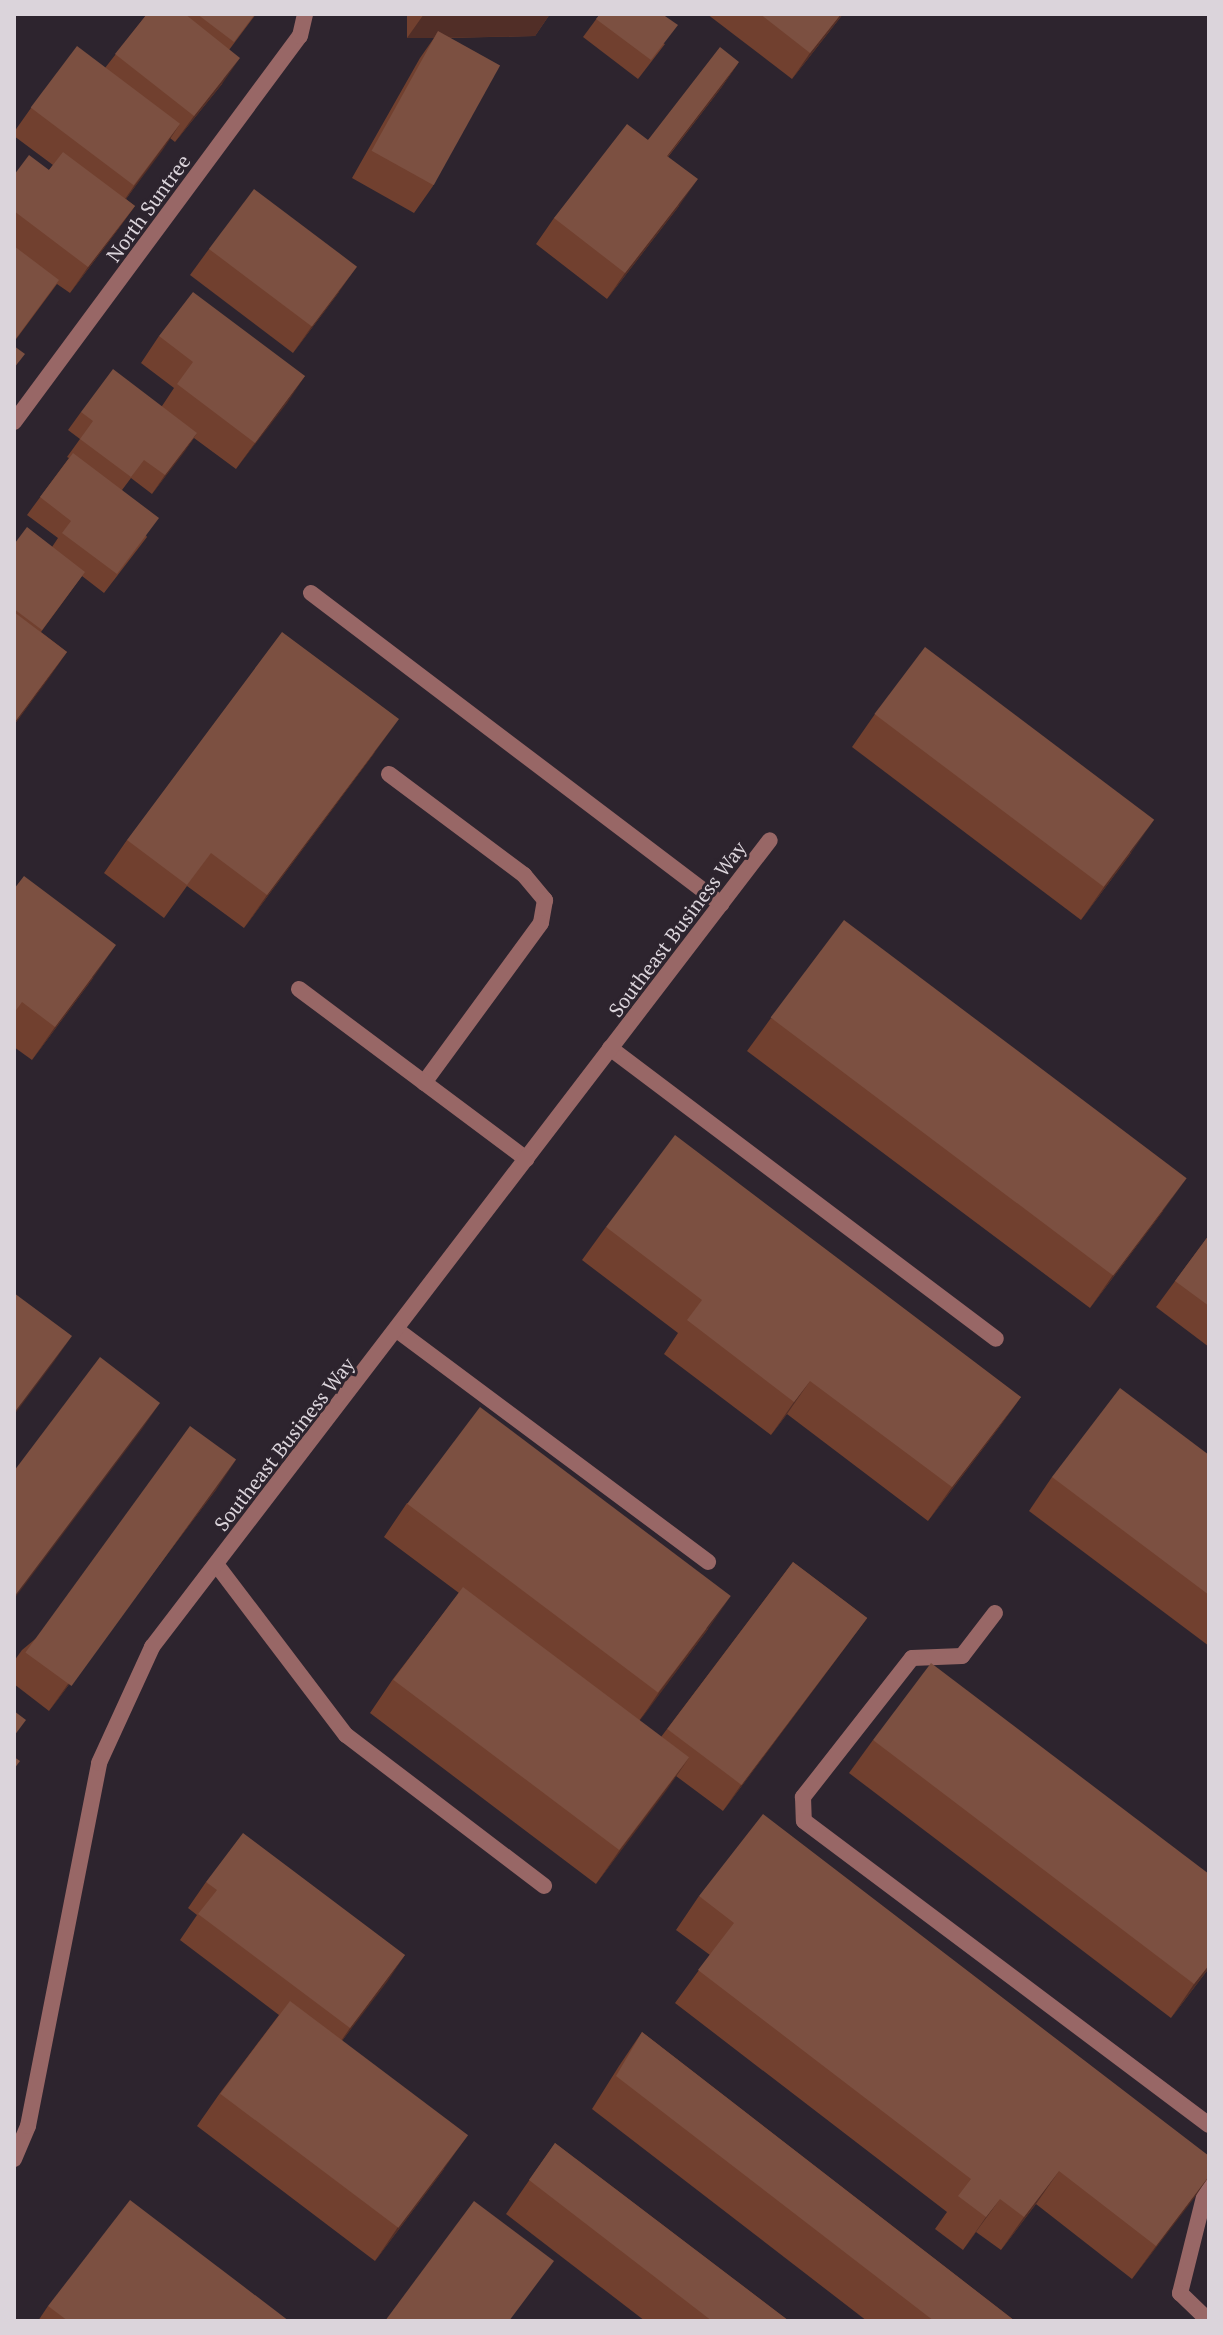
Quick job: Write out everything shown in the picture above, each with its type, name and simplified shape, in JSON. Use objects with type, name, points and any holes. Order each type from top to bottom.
[{"type":"street","name":"North Suntree","points":[[14,422],[300,36],[305,14]]},
{"type":"street","points":[[311,593],[721,904]]},
{"type":"street","points":[[389,774],[524,875],[545,900],[541,923],[424,1083]]},
{"type":"street","name":"Southeast Business Way","points":[[14,2159],[28,2126],[99,1763],[152,1647],[770,840]]},
{"type":"street","points":[[299,989],[526,1159]]},
{"type":"street","points":[[610,1048],[996,1339]]},
{"type":"street","points":[[397,1330],[708,1562]]},
{"type":"street","points":[[216,1564],[346,1735],[544,1886]]},
{"type":"street","points":[[995,1613],[962,1656],[912,1658],[803,1797],[804,1821],[1209,2125]]},
{"type":"street","points":[[1209,2177],[1180,2293],[1209,2321]]},
{"type":"building","points":[[147,14],[185,14],[240,58],[194,116],[115,54]]},
{"type":"building","points":[[197,14],[255,14],[234,42]]},
{"type":"building","points":[[600,14],[662,14],[678,25],[651,60],[596,19]]},
{"type":"building","points":[[760,14],[841,14],[810,53]]},
{"type":"building","points":[[438,31],[500,65],[434,185],[372,151]]},
{"type":"building","points":[[77,46],[180,124],[134,185],[31,107]]},
{"type":"building","points":[[720,47],[739,62],[667,156],[698,179],[625,273],[554,218],[627,124],[648,140]]},
{"type":"building","points":[[63,152],[135,206],[88,267],[14,211],[14,175],[29,155],[49,170]]},
{"type":"building","points":[[254,189],[357,267],[312,327],[209,249]]},
{"type":"building","points":[[14,246],[59,280],[14,341]]},
{"type":"building","points":[[193,292],[305,376],[255,443],[177,384],[193,362],[159,336]]},
{"type":"building","points":[[14,346],[25,354],[14,368]]},
{"type":"building","points":[[113,369],[197,433],[165,475],[144,460],[131,477],[80,439],[93,421],[81,412]]},
{"type":"building","points":[[73,453],[159,518],[117,574],[62,533],[71,521],[40,497]]},
{"type":"building","points":[[27,527],[85,572],[42,630],[14,609],[14,542]]},
{"type":"building","points":[[14,612],[67,652],[14,723]]},
{"type":"building","points":[[282,632],[399,719],[267,895],[211,853],[187,885],[127,840]]},
{"type":"building","points":[[925,647],[1154,820],[1104,887],[874,714]]},
{"type":"building","points":[[24,876],[116,945],[55,1027],[22,1002],[14,1013],[14,889]]},
{"type":"building","points":[[844,920],[1187,1178],[1113,1276],[771,1017]]},
{"type":"building","points":[[675,1135],[1021,1397],[952,1487],[810,1381],[794,1402],[687,1320],[702,1300],[606,1227]]},
{"type":"building","points":[[1209,1235],[1209,1306],[1175,1281]]},
{"type":"building","points":[[14,1293],[72,1336],[14,1413]]},
{"type":"building","points":[[100,1357],[160,1403],[14,1597],[14,1471]]},
{"type":"building","points":[[1120,1388],[1209,1455],[1209,1595],[1052,1477]]},
{"type":"building","points":[[480,1407],[731,1596],[658,1693],[407,1504]]},
{"type":"building","points":[[190,1426],[236,1460],[72,1686],[25,1653]]},
{"type":"building","points":[[793,1562],[867,1618],[741,1785],[667,1729]]},
{"type":"building","points":[[463,1587],[689,1757],[619,1850],[393,1680]]},
{"type":"building","points":[[931,1663],[1209,1874],[1209,1965],[1194,1984],[873,1740]]},
{"type":"building","points":[[14,1711],[26,1720],[14,1736]]},
{"type":"building","points":[[763,1814],[1209,2156],[1209,2176],[1156,2246],[1059,2171],[1024,2217],[1000,2199],[986,2217],[958,2196],[971,2179],[698,1970],[734,1923],[699,1896]]},
{"type":"building","points":[[243,1833],[405,1955],[350,2028],[198,1914],[217,1890],[206,1882]]},
{"type":"building","points":[[290,2001],[468,2135],[398,2228],[220,2094]]},
{"type":"building","points":[[642,2032],[1015,2321],[934,2321],[616,2076]]},
{"type":"building","points":[[555,2143],[789,2321],[712,2321],[529,2180]]},
{"type":"building","points":[[130,2200],[289,2321],[68,2321],[48,2306]]},
{"type":"building","points":[[474,2201],[554,2261],[509,2321],[385,2321]]}]
